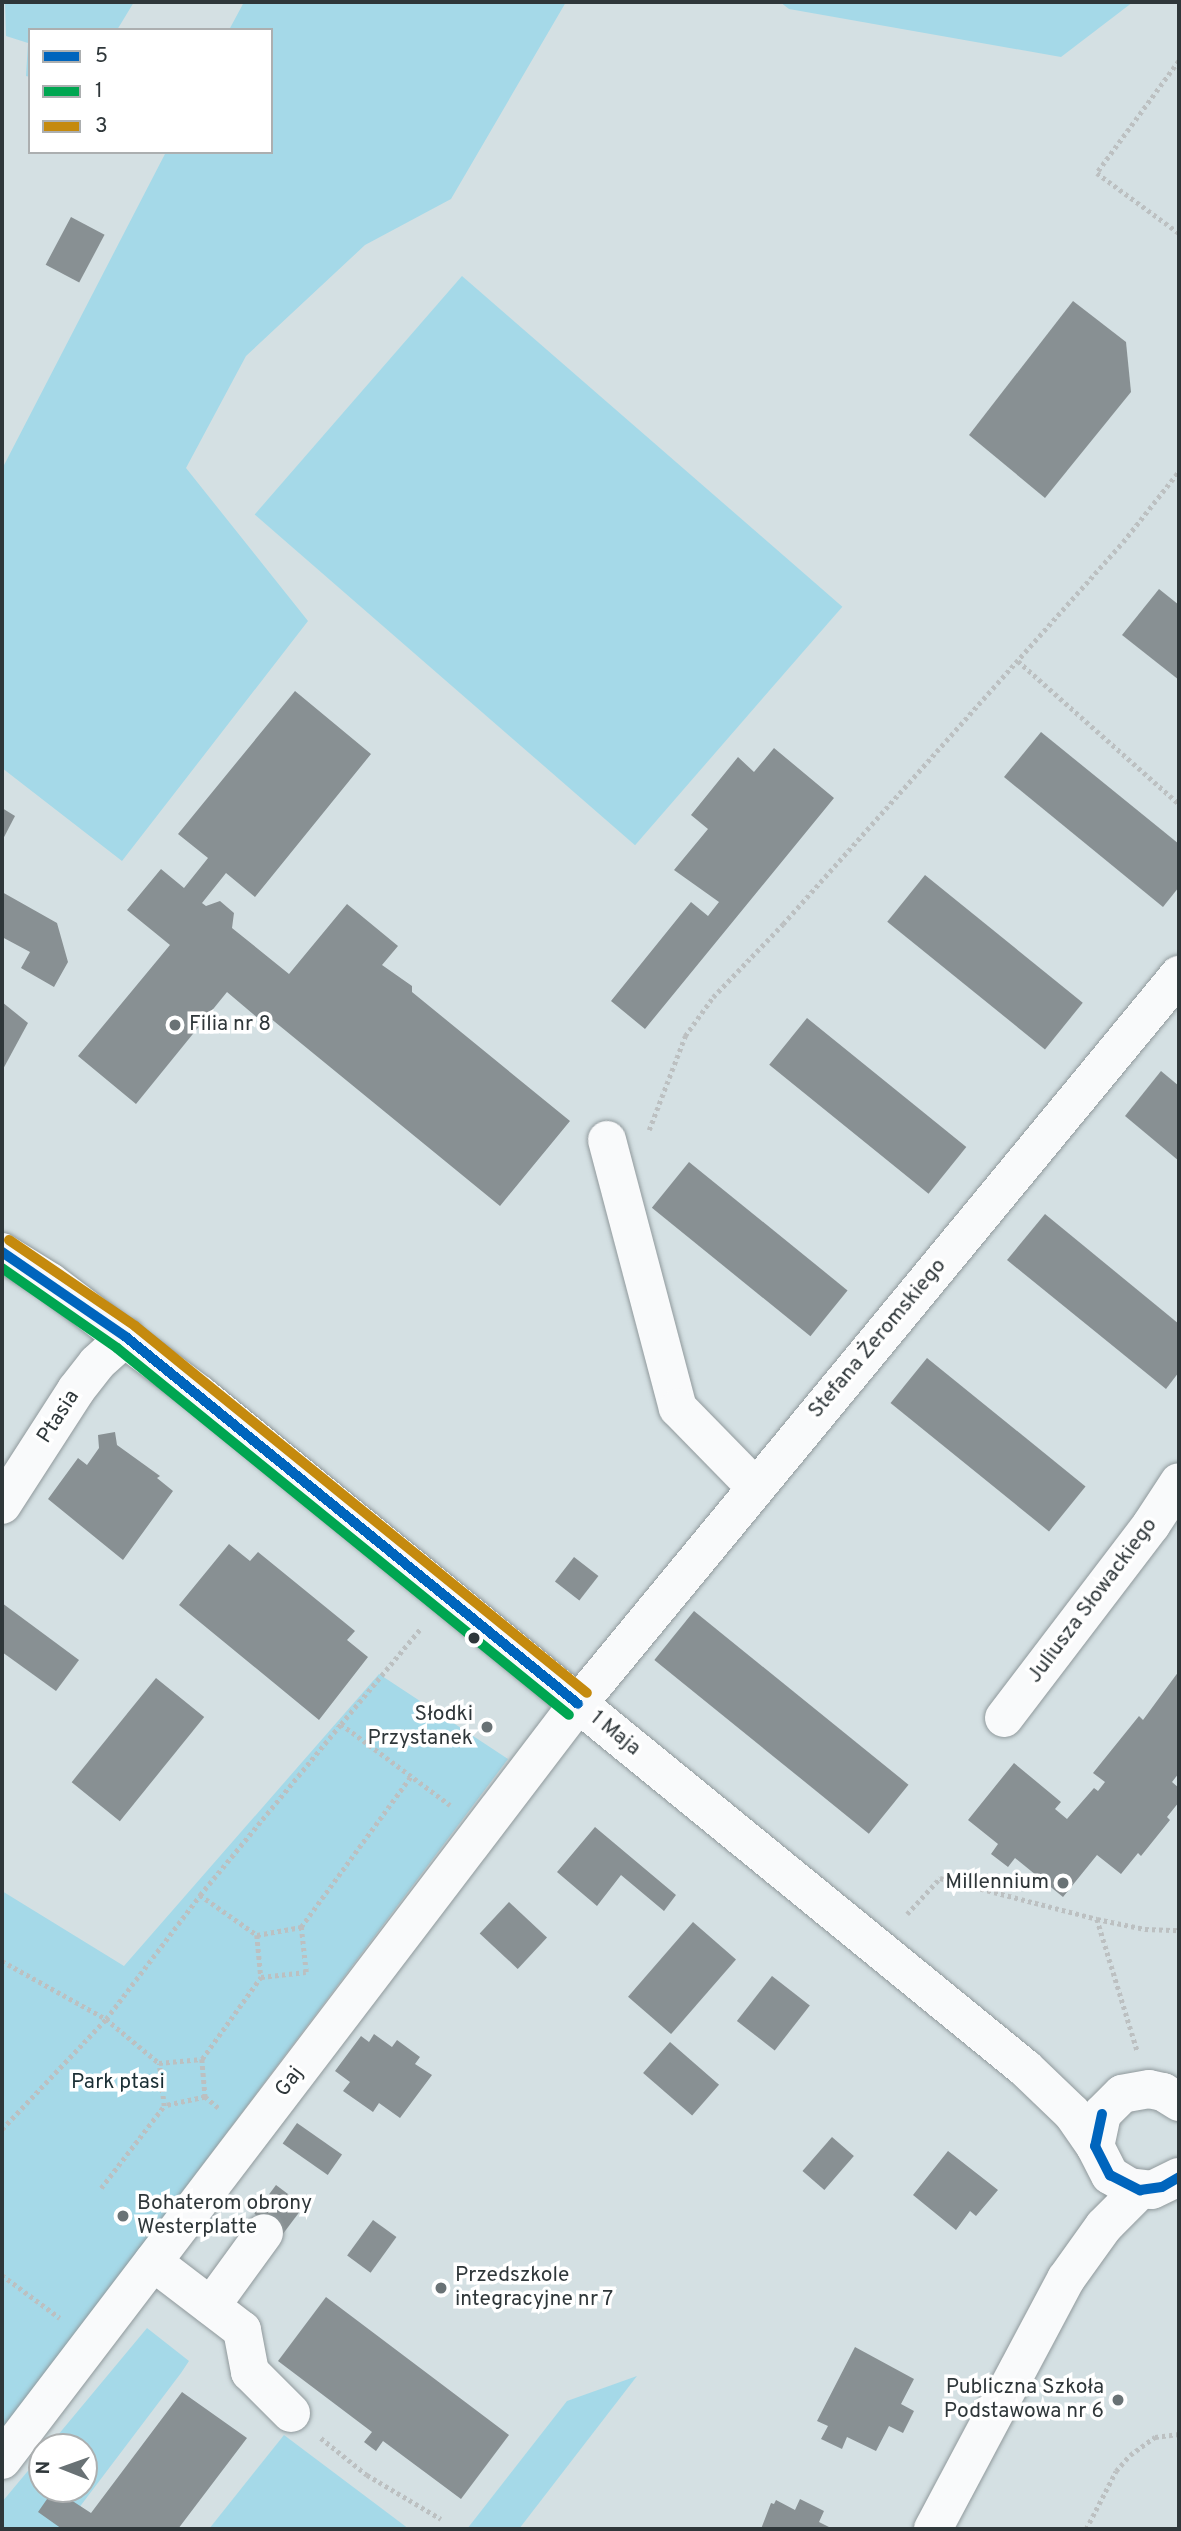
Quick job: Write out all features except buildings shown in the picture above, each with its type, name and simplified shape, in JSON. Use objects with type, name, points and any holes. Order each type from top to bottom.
[{"type":"street","name":"Stefana Żeromskiego","points":[[578,1704],[1179,975]]},
{"type":"street","points":[[607,1140],[678,1408],[755,1487]]},
{"type":"street","name":"1 Maja","points":[[2,1252],[50,1282],[126,1337],[1026,2068],[1072,2113],[1119,2182],[1163,2191]]},
{"type":"street","name":"Ptasia","points":[[2,1505],[76,1390],[97,1363],[126,1337]]},
{"type":"street","name":"Juliusza Słowackiego","points":[[1004,1718],[1151,1525],[1179,1482]]},
{"type":"street","name":"Gaj","points":[[2,2460],[578,1704]]},
{"type":"street","name":"1 Maja","points":[[1026,2068],[1093,2096],[1154,2083]]},
{"type":"street","points":[[1066,2279],[1099,2156],[1102,2114],[1154,2083]]},
{"type":"street","points":[[933,2529],[1066,2279],[1104,2226],[1163,2191]]},
{"type":"street","points":[[211,2306],[264,2233]]},
{"type":"street","points":[[153,2262],[242,2330],[250,2372],[291,2413]]},
{"type":"path","points":[[1179,61],[1097,173],[1179,233]]},
{"type":"path","points":[[645,1141],[685,1036],[713,997],[783,924],[1018,661],[1123,542],[1179,471]]},
{"type":"path","points":[[1018,661],[1179,804]]},
{"type":"path","points":[[2,2129],[106,2019],[200,1895],[447,1597]]},
{"type":"path","points":[[341,1724],[483,1829]]},
{"type":"path","points":[[261,1977],[306,1972],[301,1927],[411,1776]]},
{"type":"path","points":[[907,1914],[940,1878],[1097,1920],[1145,1929],[1179,1930]]},
{"type":"path","points":[[200,1895],[257,1935],[301,1927]]},
{"type":"path","points":[[1097,1920],[1154,2083]]},
{"type":"path","points":[[250,2134],[205,2096],[202,2059],[261,1977],[257,1935]]},
{"type":"path","points":[[2,1961],[106,2019],[159,2063],[164,2106]]},
{"type":"path","points":[[159,2063],[202,2059]]},
{"type":"path","points":[[101,2188],[164,2106],[205,2096]]},
{"type":"path","points":[[2,2275],[92,2341]]},
{"type":"path","points":[[291,2413],[367,2475],[441,2519]]},
{"type":"path","points":[[1086,2529],[1116,2471],[1129,2455],[1155,2437],[1179,2434]]},
{"type":"green space","points":[[5,2],[134,2],[118,28],[28,28],[28,43],[6,36]]},
{"type":"green space","points":[[244,2],[566,2],[451,199],[365,245],[246,356],[186,468],[308,621],[122,861],[2,768],[2,469],[165,154],[273,154],[273,28],[230,28]]},
{"type":"green space","points":[[780,2],[1133,2],[1061,57],[789,9]]},
{"type":"green space","points":[[28,43],[28,76],[26,76]]},
{"type":"green space","points":[[462,276],[842,607],[635,845],[255,514]]},
{"type":"green space","name":"Park ptasi","points":[[379,1674],[508,1759],[2,2431],[2,1891],[124,1966]]},
{"type":"green space","points":[[147,2328],[189,2361],[98,2483],[98,2433],[60,2433]]},
{"type":"green space","points":[[637,2376],[519,2529],[467,2529],[567,2401]]},
{"type":"green space","points":[[284,2435],[409,2529],[209,2529]]},
{"type":"green space","points":[[28,2471],[28,2503],[83,2503],[63,2529],[2,2529],[2,2502]]},
{"type":"transit line","name":"3","points":[[9,1240],[135,1326],[587,1693]]},
{"type":"transit line","name":"5","points":[[2,1252],[126,1337],[578,1704]]},
{"type":"transit line","name":"1","points":[[2,1268],[117,1348],[569,1715]]},
{"type":"transit line","name":"5","points":[[1102,2114],[1095,2146],[1110,2175],[1140,2190],[1162,2187],[1179,2177]]},
{"type":"place","name":"Filia nr 8","points":[[175,1025]]},
{"type":"place","name":"Słodki Przystanek","points":[[487,1727]]},
{"type":"place","name":"Millennium","points":[[1063,1883]]},
{"type":"place","name":"Bohaterom obrony Westerplatte","points":[[123,2216]]},
{"type":"place","name":"Przedszkole integracyjne nr 7","points":[[441,2288]]},
{"type":"place","name":"Publiczna Szkoła Podstawowa nr 6","points":[[1118,2400]]}]
